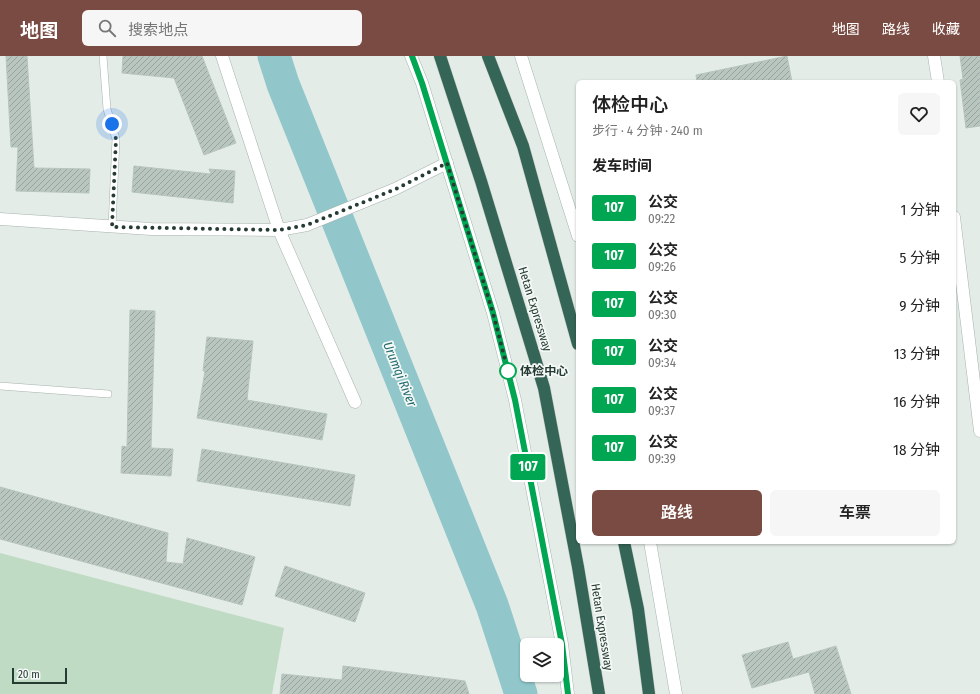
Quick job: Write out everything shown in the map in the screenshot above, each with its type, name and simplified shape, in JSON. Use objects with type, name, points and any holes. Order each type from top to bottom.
[{"type":"highway","name":"Hetan Expressway","points":[[440,56],[481,181],[544,388],[578,567],[599,694]]},
{"type":"highway","points":[[488,56],[523,146],[576,337]]},
{"type":"highway","points":[[624,544],[638,609],[648,694]]},
{"type":"street","points":[[222,56],[279,230],[356,402]]},
{"type":"street","points":[[412,56],[422,83],[493,313],[515,400],[562,644],[568,694]]},
{"type":"street","points":[[521,56],[576,230]]},
{"type":"street","points":[[934,56],[938,80]]},
{"type":"street","points":[[0,219],[112,227],[279,230],[307,225],[396,189],[447,163]]},
{"type":"street","points":[[956,233],[980,431]]},
{"type":"street","points":[[650,544],[676,694]]},
{"type":"lane","points":[[103,56],[107,109],[116,139],[112,227]]},
{"type":"lane","points":[[0,386],[108,394]]},
{"type":"green space","points":[[0,553],[284,628],[272,694],[0,694]]},
{"type":"building","points":[[6,56],[27,56],[34,168],[90,169],[89,193],[16,191],[18,147],[11,147]]},
{"type":"building","points":[[123,56],[202,56],[236,143],[204,155],[174,78],[122,73]]},
{"type":"building","points":[[787,56],[792,80],[697,80],[696,75]]},
{"type":"building","points":[[960,56],[980,56],[980,126],[966,128],[960,80],[963,79]]},
{"type":"building","points":[[134,166],[211,174],[209,169],[235,171],[233,203],[132,192]]},
{"type":"building","points":[[130,310],[155,311],[151,448],[173,449],[171,476],[121,473],[122,446],[127,447]]},
{"type":"building","points":[[207,337],[253,341],[247,400],[327,414],[322,440],[197,418],[205,371],[203,371]]},
{"type":"building","points":[[202,449],[355,475],[350,506],[197,481]]},
{"type":"building","points":[[0,487],[168,533],[166,562],[183,564],[187,538],[255,557],[242,605],[0,539]]},
{"type":"building","points":[[285,566],[365,593],[355,622],[275,596]]},
{"type":"building","points":[[788,642],[793,659],[836,646],[851,694],[815,694],[809,672],[752,688],[742,655]]},
{"type":"building","points":[[343,666],[465,681],[469,694],[280,694],[282,674],[342,680]]},
{"type":"waterway","name":"Urumqi River","points":[[274,56],[283,84],[492,605],[521,694]]},
{"type":"bus line","name":"107","points":[[412,56],[422,83],[493,313],[515,400],[562,644],[568,694]]},
{"type":"place","name":"体检中心","points":[[508,371]]},
{"type":"route","points":[[112,124],[116,139],[112,227],[151,229],[279,230],[307,225],[396,189],[447,163],[493,313],[508,371]]}]
